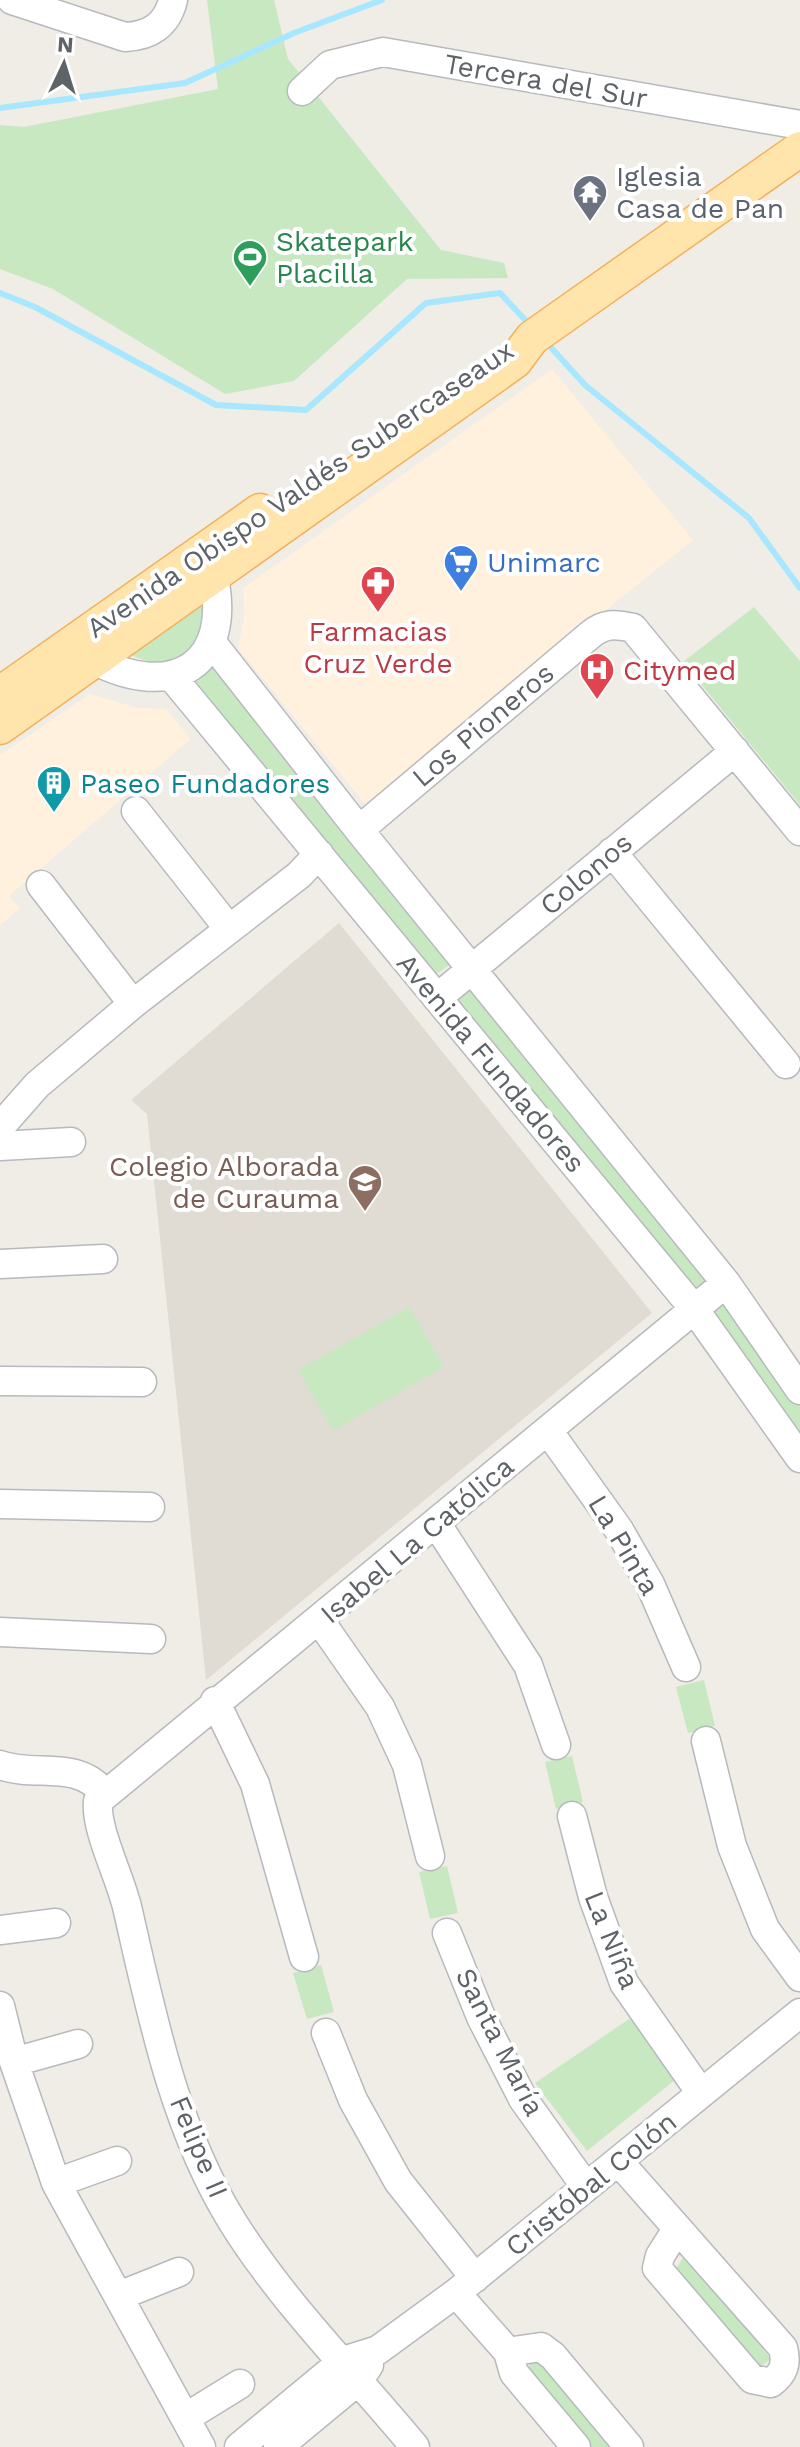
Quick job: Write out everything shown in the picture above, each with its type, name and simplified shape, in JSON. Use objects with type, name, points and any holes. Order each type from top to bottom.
[{"type":"main road","points":[[532,338],[800,149]]},
{"type":"main road","name":"Avenida Obispo Valdés Subercaseaux","points":[[0,727],[515,361],[532,338]]},
{"type":"main road","name":"Avenida Obispo Valdés Subercaseaux","points":[[0,694],[501,346],[532,338]]},
{"type":"street","points":[[12,0],[125,37],[149,33],[159,27],[173,0]]},
{"type":"street","name":"Tercera del Sur","points":[[302,91],[330,65],[383,52],[800,125]]},
{"type":"street","points":[[94,660],[135,675],[172,677],[196,663],[213,644],[218,622],[213,574]]},
{"type":"street","name":"Los Pioneros","points":[[359,830],[600,626],[633,628],[800,831]]},
{"type":"street","name":"Avenida Fundadores","points":[[213,644],[471,970],[726,1283],[800,1390]]},
{"type":"street","name":"Avenida Fundadores","points":[[172,677],[695,1310],[800,1458]]},
{"type":"street","name":"Colonos","points":[[437,998],[735,751]]},
{"type":"street","points":[[136,811],[229,929]]},
{"type":"street","points":[[612,852],[786,1064]]},
{"type":"street","points":[[0,1127],[37,1085],[133,1004],[299,875],[319,854]]},
{"type":"street","points":[[41,885],[133,1004]]},
{"type":"street","points":[[0,1146],[71,1142]]},
{"type":"street","points":[[0,1264],[103,1259]]},
{"type":"street","name":"Isabel La Católica","points":[[104,1793],[215,1701],[320,1621],[726,1283]]},
{"type":"street","points":[[0,1381],[142,1382]]},
{"type":"street","name":"La Pinta","points":[[549,1432],[619,1530],[650,1584],[686,1667]]},
{"type":"street","points":[[0,1504],[150,1507]]},
{"type":"street","points":[[436,1523],[528,1665],[556,1745]]},
{"type":"street","points":[[320,1621],[380,1707],[407,1765],[430,1856]]},
{"type":"street","points":[[0,1632],[151,1639]]},
{"type":"street","points":[[215,1701],[255,1784],[304,1957]]},
{"type":"street","points":[[706,1741],[732,1846],[765,1929],[800,1977]]},
{"type":"street","points":[[5,1771],[73,1772],[94,1780],[104,1793]]},
{"type":"street","name":"Felipe II","points":[[104,1793],[98,1801],[96,1816],[125,1898],[157,2040],[193,2140],[231,2219],[282,2295],[351,2370],[415,2447]]},
{"type":"street","name":"La Niña","points":[[572,1816],[593,1897],[624,1983],[701,2093]]},
{"type":"street","points":[[0,1930],[56,1923]]},
{"type":"street","name":"Santa María","points":[[447,1933],[481,2017],[523,2099],[586,2187]]},
{"type":"street","points":[[0,2006],[14,2062],[56,2183],[201,2447]]},
{"type":"street","name":"Cristóbal Colón","points":[[239,2447],[466,2285],[800,2013]]},
{"type":"street","points":[[326,2033],[353,2100],[398,2181],[508,2352],[514,2373],[576,2447]]},
{"type":"street","points":[[14,2062],[78,2044]]},
{"type":"street","points":[[56,2183],[117,2161]]},
{"type":"street","points":[[619,2162],[783,2348],[786,2361],[780,2376],[771,2383],[752,2379],[657,2268],[677,2229]]},
{"type":"street","points":[[119,2296],[179,2272]]},
{"type":"street","points":[[508,2352],[541,2347],[553,2356],[629,2447]]},
{"type":"street","name":"Cristóbal Colón","points":[[278,2447],[351,2370]]},
{"type":"street","points":[[185,2418],[240,2384]]},
{"type":"shaded area","points":[[552,369],[693,540],[365,804],[238,648],[244,616],[243,588]]},
{"type":"shaded area","points":[[90,694],[138,708],[166,709],[191,739],[9,896],[20,908],[0,925],[0,755]]},
{"type":"shaded area","name":"Colegio Alborada de Curauma","points":[[339,923],[652,1313],[206,1680],[147,1114],[131,1100]]},
{"type":"green space","points":[[207,0],[274,0],[288,59],[441,250],[504,263],[508,278],[407,279],[294,381],[225,394],[53,289],[0,269],[0,125],[24,127],[218,89]]},
{"type":"green space","points":[[200,595],[204,614],[202,631],[196,644],[186,654],[157,662],[140,659],[123,650]]},
{"type":"green space","points":[[754,607],[800,661],[800,805],[683,662]]},
{"type":"green space","points":[[215,666],[454,962],[432,977],[194,684]]},
{"type":"green space","points":[[474,986],[710,1277],[703,1290],[688,1295],[451,1002]]},
{"type":"green space","points":[[726,1299],[800,1406],[800,1445],[708,1316]]},
{"type":"green space","points":[[409,1307],[444,1367],[333,1431],[298,1370]]},
{"type":"green space","points":[[704,1680],[715,1726],[688,1733],[676,1687]]},
{"type":"green space","points":[[572,1756],[583,1802],[556,1809],[545,1762]]},
{"type":"green space","points":[[447,1866],[458,1913],[430,1919],[419,1872]]},
{"type":"green space","points":[[321,1965],[334,2012],[307,2019],[293,1973]]},
{"type":"green space","points":[[632,2017],[676,2079],[587,2151],[535,2083]]},
{"type":"green space","points":[[685,2254],[771,2359],[755,2370],[673,2274]]},
{"type":"green space","points":[[535,2358],[617,2447],[591,2447],[530,2373],[529,2364]]},
{"type":"waterway","points":[[0,108],[185,83],[294,33],[382,0]]},
{"type":"waterway","points":[[0,293],[35,307],[216,405],[306,410],[426,303],[500,293],[530,325]]},
{"type":"waterway","points":[[546,342],[585,385],[749,518],[800,588]]},
{"type":"place","name":"Iglesia Casa de Pan","points":[[590,223]]},
{"type":"place","name":"Skatepark Placilla","points":[[250,288]]},
{"type":"place","name":"Unimarc","points":[[461,593]]},
{"type":"place","name":"Farmacias Cruz Verde","points":[[378,614]]},
{"type":"place","name":"Citymed","points":[[597,701]]},
{"type":"place","name":"Paseo Fundadores","points":[[54,814]]},
{"type":"place","name":"Colegio Alborada de Curauma","points":[[365,1213]]}]
